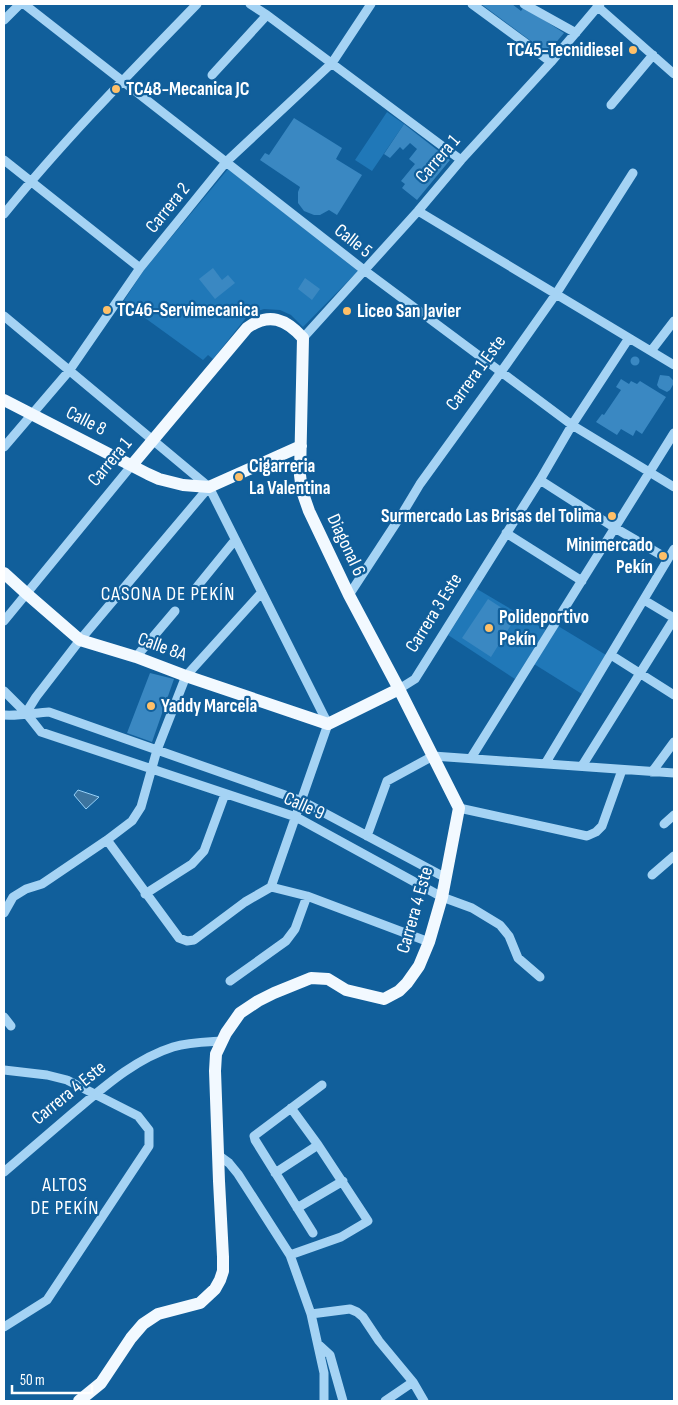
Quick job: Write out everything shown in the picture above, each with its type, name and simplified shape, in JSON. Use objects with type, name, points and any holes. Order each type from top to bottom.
[{"type":"main road","name":"Carrera 1","points":[[132,465],[247,328],[255,323],[275,319],[284,321],[293,327],[303,338]]},
{"type":"main road","name":"Diagonal 6","points":[[303,338],[300,474],[302,491],[309,511],[349,595],[400,690],[459,808]]},
{"type":"main road","name":"Calle 8","points":[[4,400],[154,476],[170,482],[195,487],[209,487]]},
{"type":"main road","points":[[209,487],[301,446]]},
{"type":"main road","name":"Calle 8A","points":[[4,573],[80,640],[136,657],[328,724]]},
{"type":"main road","name":"Carrera 3 Este","points":[[328,724],[400,690]]},
{"type":"main road","name":"Carrera 4 Este","points":[[79,1401],[101,1383],[130,1338],[143,1324],[158,1314],[200,1303],[215,1289],[220,1280],[224,1257],[215,1071],[216,1054],[226,1033],[240,1013],[258,1000],[311,978],[328,979],[346,990],[384,999],[407,983],[419,966],[442,897],[459,808]]},
{"type":"street","points":[[4,20],[20,4]]},
{"type":"street","name":"Calle 5","points":[[24,4],[364,270],[572,425],[674,487]]},
{"type":"street","points":[[4,214],[30,182],[122,81],[197,4]]},
{"type":"street","points":[[250,4],[461,160]]},
{"type":"street","name":"Carrera 2","points":[[4,447],[69,370],[140,268],[226,162],[332,63],[372,4]]},
{"type":"street","points":[[472,4],[551,62]]},
{"type":"street","points":[[524,4],[576,33]]},
{"type":"street","points":[[598,5],[674,74]]},
{"type":"street","name":"Carrera 1","points":[[303,338],[551,62],[598,5]]},
{"type":"street","points":[[212,75],[267,15]]},
{"type":"street","points":[[611,106],[653,55]]},
{"type":"street","points":[[4,160],[140,268]]},
{"type":"street","name":"Carrera 1 Este","points":[[349,595],[420,484],[556,294],[634,174]]},
{"type":"street","points":[[418,211],[674,365]]},
{"type":"street","points":[[4,316],[209,487],[328,724],[271,887],[245,902],[194,940],[186,941],[179,938],[106,840]]},
{"type":"street","points":[[651,351],[674,321]]},
{"type":"street","name":"Carrera 3 Este","points":[[400,690],[415,679],[540,480],[572,425],[629,338]]},
{"type":"street","points":[[471,758],[674,433]]},
{"type":"street","name":"Carrera 1","points":[[4,621],[132,465]]},
{"type":"street","points":[[540,480],[668,559]]},
{"type":"street","points":[[4,714],[26,713],[80,640],[209,487]]},
{"type":"street","points":[[506,533],[582,581]]},
{"type":"street","points":[[196,588],[236,540]]},
{"type":"street","points":[[545,764],[674,549]]},
{"type":"street","points":[[4,913],[13,897],[26,889],[42,884],[132,821],[141,807],[157,750],[186,676],[262,592]]},
{"type":"street","points":[[582,766],[674,618],[644,600]]},
{"type":"street","points":[[136,657],[175,611]]},
{"type":"street","points":[[611,655],[674,695]]},
{"type":"street","name":"Calle 9","points":[[4,691],[26,713],[41,732],[296,817],[442,897],[472,908],[500,924],[509,936],[518,958],[540,977]]},
{"type":"street","name":"Calle 9","points":[[26,713],[49,712],[302,801],[446,878]]},
{"type":"street","points":[[652,772],[674,742]]},
{"type":"street","points":[[367,836],[387,782],[433,756],[674,774]]},
{"type":"street","points":[[459,808],[587,836],[596,832],[602,826],[622,770]]},
{"type":"street","points":[[145,894],[192,864],[204,851],[225,794]]},
{"type":"street","points":[[664,824],[674,815]]},
{"type":"street","points":[[652,875],[674,856]]},
{"type":"street","points":[[271,887],[307,896],[428,942]]},
{"type":"street","points":[[230,981],[286,941],[295,929],[307,896]]},
{"type":"street","points":[[4,1017],[10,1026]]},
{"type":"street","name":"Carrera 4 Este","points":[[4,1172],[94,1095],[130,1068],[154,1054],[174,1047],[190,1043],[222,1041]]},
{"type":"street","points":[[4,1070],[48,1075],[67,1080],[138,1116],[149,1130],[149,1146],[47,1300],[4,1326]]},
{"type":"street","points":[[313,1233],[254,1136],[322,1085]]},
{"type":"street","points":[[290,1255],[341,1237],[368,1221],[343,1181],[291,1108]]},
{"type":"street","points":[[275,1173],[318,1145]]},
{"type":"street","points":[[218,1155],[229,1163],[238,1174],[290,1255],[311,1314],[318,1344],[324,1373],[324,1401]]},
{"type":"street","points":[[297,1208],[343,1181]]},
{"type":"street","points":[[311,1314],[350,1309],[357,1312],[363,1317],[413,1382],[424,1401]]},
{"type":"street","points":[[318,1344],[330,1355],[343,1401]]},
{"type":"street","points":[[385,1401],[413,1382]]},
{"type":"shaded area","points":[[387,112],[404,124],[372,171],[355,160]]},
{"type":"shaded area","points":[[228,169],[358,271],[303,327],[291,315],[280,310],[264,309],[249,314],[213,359],[208,355],[203,360],[123,302],[144,270]]},
{"type":"shaded area","points":[[477,589],[546,630],[515,679],[448,635]]},
{"type":"shaded area","points":[[558,626],[606,655],[582,694],[534,664]]},
{"type":"shaded area","points":[[78,790],[99,797],[86,809],[74,795]]},
{"type":"building","points":[[481,4],[512,4],[521,11],[524,7],[564,33],[547,53]]},
{"type":"building","points":[[294,118],[342,148],[336,159],[362,175],[337,215],[329,210],[320,215],[304,211],[298,203],[300,187],[260,160],[265,153],[269,155]]},
{"type":"building","points":[[404,124],[450,160],[417,200],[402,188],[405,184],[401,181],[415,164],[409,159],[417,149],[410,143],[403,150],[400,147],[390,158],[384,154]]},
{"type":"building","points":[[213,268],[222,280],[228,275],[235,283],[215,299],[199,279]]},
{"type":"building","points":[[305,278],[320,289],[312,300],[298,289]]},
{"type":"building","points":[[635,356],[640,361],[635,366],[630,361]]},
{"type":"building","points":[[660,375],[669,376],[674,381],[667,392],[657,385]]},
{"type":"building","points":[[621,379],[629,384],[631,381],[637,384],[640,381],[666,397],[642,434],[636,430],[633,436],[621,429],[617,435],[596,422],[602,414],[604,415],[621,390],[616,387]]},
{"type":"building","name":"Polideportivo Pekín","points":[[488,599],[516,617],[491,657],[462,638]]},
{"type":"building","name":"Yaddy Marcela","points":[[150,673],[174,679],[152,742],[127,733]]},
{"type":"place","name":"TC45-Tecnidiesel","points":[[633,50]]},
{"type":"place","name":"TC48-Mecanica JC","points":[[116,89]]},
{"type":"place","name":"TC46-Servimecanica","points":[[107,310]]},
{"type":"place","name":"Liceo San Javier","points":[[347,311]]},
{"type":"place","name":"Cigarreria La Valentina","points":[[239,477]]},
{"type":"place","name":"Surmercado Las Brisas del Tolima","points":[[612,516]]},
{"type":"place","name":"Minimercado Pekín","points":[[663,556]]},
{"type":"place","name":"Polideportivo Pekín","points":[[489,628]]},
{"type":"place","name":"Yaddy Marcela","points":[[151,706]]},
{"type":"district","name":"CASONA DE PEKÍN","points":[[168,594]]},
{"type":"district","name":"ALTOS DE PEKÍN","points":[[65,1196]]}]
